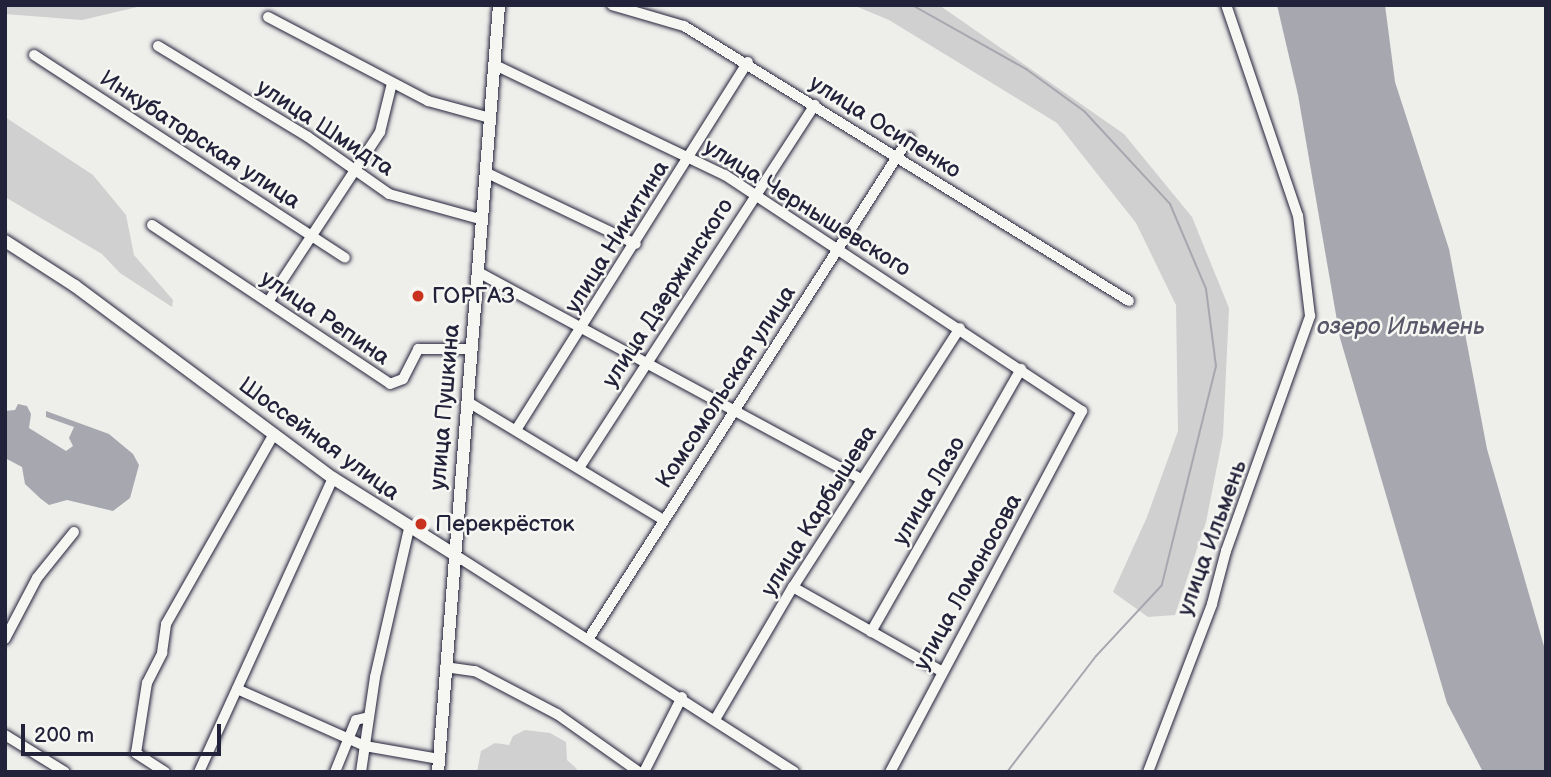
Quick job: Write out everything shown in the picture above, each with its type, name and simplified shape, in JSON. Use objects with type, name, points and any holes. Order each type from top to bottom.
[{"type":"main road","name":"улица Пушкина","points":[[438,765],[452,553],[468,402],[480,219],[499,5]]},
{"type":"main road","name":"Шоссейная улица","points":[[5,241],[75,286],[333,478],[409,529],[452,553]]},
{"type":"street","name":"улица Осипенко","points":[[612,5],[684,26],[748,62],[1129,301]]},
{"type":"street","name":"улица Ильмень","points":[[1148,772],[1196,636],[1212,604],[1226,551],[1310,316],[1298,216],[1226,5]]},
{"type":"street","points":[[268,17],[428,101],[490,118]]},
{"type":"street","name":"улица Шмидта","points":[[158,46],[357,170],[389,194],[480,219]]},
{"type":"street","name":"Инкубаторская улица","points":[[34,55],[345,258]]},
{"type":"street","name":"улица Никитина","points":[[516,430],[748,62]]},
{"type":"street","name":"улица Чернышевского","points":[[495,65],[691,156],[839,249],[1082,411]]},
{"type":"street","points":[[268,302],[357,170],[387,114],[392,83]]},
{"type":"street","name":"улица Дзержинского","points":[[579,468],[815,105]]},
{"type":"street","name":"Комсомольская улица","points":[[589,638],[909,138]]},
{"type":"street","points":[[485,172],[635,244]]},
{"type":"street","name":"улица Репина","points":[[152,225],[390,384],[403,379],[418,349],[472,349]]},
{"type":"street","points":[[478,272],[861,479]]},
{"type":"street","name":"улица Карбышева","points":[[716,718],[793,587],[960,328]]},
{"type":"street","name":"улица Лазо","points":[[871,632],[1021,369]]},
{"type":"street","points":[[468,402],[663,519]]},
{"type":"street","name":"улица Ломоносова","points":[[890,772],[941,671],[1082,411]]},
{"type":"street","points":[[165,772],[136,753],[147,683],[162,653],[166,624],[274,434]]},
{"type":"street","points":[[199,772],[333,478]]},
{"type":"street","points":[[361,772],[369,718],[409,529]]},
{"type":"street","points":[[5,639],[37,578],[74,532]]},
{"type":"street","name":"Шоссейная улица","points":[[452,553],[716,718],[794,772]]},
{"type":"street","points":[[793,587],[941,671]]},
{"type":"street","points":[[445,667],[475,671],[557,714],[642,772],[682,697]]},
{"type":"street","points":[[237,689],[365,746],[438,765]]},
{"type":"street","points":[[335,772],[356,720],[369,718]]},
{"type":"street","points":[[5,735],[65,772]]},
{"type":"shaded area","points":[[5,5],[146,5],[82,20],[5,14]]},
{"type":"shaded area","points":[[853,5],[939,5],[1124,134],[1192,217],[1229,308],[1223,436],[1206,522],[1175,615],[1148,617],[1113,592],[1147,517],[1178,431],[1176,305],[1136,223],[1057,123],[889,20]]},
{"type":"shaded area","points":[[5,117],[93,175],[126,215],[134,255],[173,300],[172,307],[120,273],[102,254],[5,197]]},
{"type":"shaded area","points":[[525,730],[550,733],[566,742],[567,760],[577,769],[574,772],[477,772],[481,751],[495,743],[509,745],[513,736]]},
{"type":"water","name":"озеро Ильмень","points":[[1277,5],[1385,5],[1395,82],[1449,249],[1487,449],[1546,653],[1546,772],[1483,772],[1447,703],[1340,338],[1298,95]]},
{"type":"water","points":[[18,404],[27,406],[31,414],[29,428],[66,451],[73,446],[69,438],[74,427],[46,417],[46,411],[109,434],[133,454],[139,465],[130,498],[113,511],[67,500],[49,505],[41,499],[25,484],[22,467],[5,458],[5,411],[15,410]]},
{"type":"waterway","points":[[912,5],[1026,69],[1084,111],[1170,204],[1206,289],[1216,366],[1162,585],[1096,656],[1007,772]]},
{"type":"place","name":"ГОРГАЗ","points":[[418,296]]},
{"type":"place","name":"Перекрёсток","points":[[421,524]]}]
